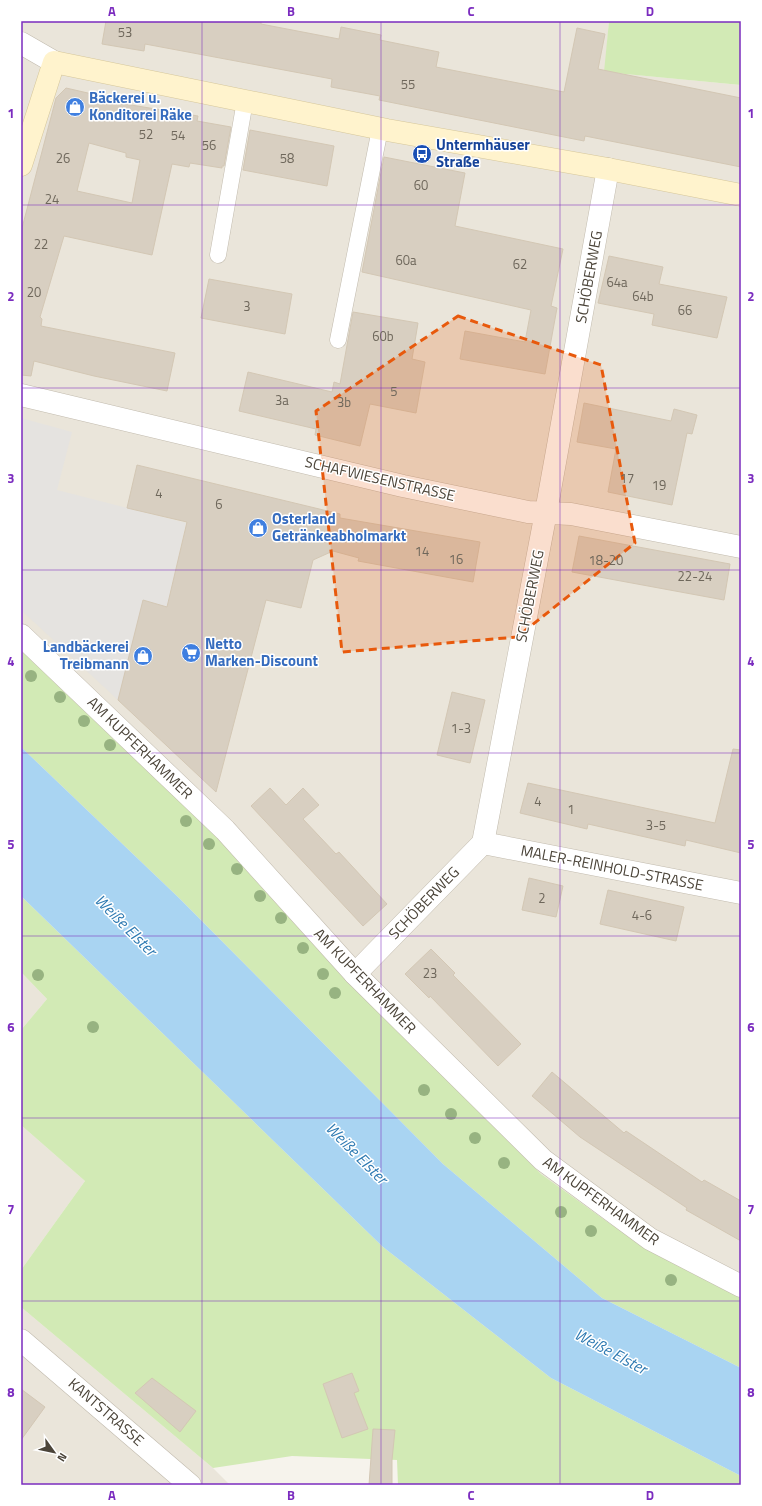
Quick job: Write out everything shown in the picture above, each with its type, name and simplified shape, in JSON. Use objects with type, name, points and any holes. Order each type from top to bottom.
[{"type":"main road","points":[[21,164],[54,62],[380,129],[608,169],[741,195]]},
{"type":"street","points":[[21,43],[54,62]]},
{"type":"street","name":"SCHÖBERWEG","points":[[355,974],[483,843],[546,512],[608,169]]},
{"type":"street","name":"SCHAFWIESENSTRASSE","points":[[21,395],[403,486],[528,512],[571,514],[741,547]]},
{"type":"street","name":"AM KUPFERHAMMER","points":[[21,635],[225,830],[355,974],[543,1160],[650,1239],[741,1286]]},
{"type":"street","name":"MALER-REINHOLD-STRASSE","points":[[483,843],[741,893]]},
{"type":"street","name":"KANTSTRASSE","points":[[21,1340],[190,1485]]},
{"type":"lane","points":[[218,255],[245,101]]},
{"type":"lane","points":[[338,340],[380,129]]},
{"type":"highlighted area","points":[[458,316],[601,365],[635,543],[517,637],[342,652],[316,411]]},
{"type":"shaded area","points":[[21,21],[609,21],[605,72],[741,85],[741,1296],[667,1258],[609,1223],[541,1174],[350,980],[215,835],[21,650]]},
{"type":"shaded area","points":[[21,418],[72,432],[57,490],[186,523],[167,607],[144,600],[118,700],[21,610]]},
{"type":"shaded area","points":[[21,972],[47,999],[21,1030]]},
{"type":"shaded area","points":[[21,1125],[85,1181],[21,1270]]},
{"type":"shaded area","points":[[21,1307],[213,1468],[230,1485],[21,1485]]},
{"type":"green space","points":[[609,21],[741,21],[741,85],[604,72]]},
{"type":"green space","points":[[21,650],[215,835],[350,980],[541,1174],[609,1223],[667,1258],[741,1296],[741,1368],[602,1298],[443,1164],[179,898],[21,747]]},
{"type":"green space","points":[[21,896],[383,1247],[551,1378],[741,1476],[741,1485],[398,1485],[397,1460],[292,1456],[213,1468],[21,1307],[21,1270],[85,1181],[21,1125],[21,1030],[47,999],[21,972]]},
{"type":"water","name":"Weiße Elster","points":[[21,747],[179,898],[443,1164],[602,1298],[741,1368],[741,1476],[551,1378],[383,1247],[21,896]]},
{"type":"building","points":[[106,21],[261,21],[261,24],[339,39],[341,27],[381,35],[380,40],[439,52],[436,67],[564,92],[577,28],[605,34],[598,69],[741,98],[741,167],[585,136],[584,141],[379,100],[380,96],[331,87],[332,79],[145,44],[144,51],[102,44]]},
{"type":"building","points":[[66,88],[114,99],[113,102],[198,116],[197,121],[231,127],[224,166],[222,166],[222,168],[190,163],[189,167],[172,164],[152,255],[64,236],[40,317],[42,319],[41,326],[175,353],[167,391],[94,376],[34,361],[31,376],[21,375],[21,232],[56,98]],"holes":[[[89,143],[126,153],[126,157],[140,160],[132,203],[77,191]]]},
{"type":"building","points":[[250,130],[334,146],[327,186],[243,170]]},
{"type":"building","points":[[384,157],[465,173],[455,226],[563,249],[551,306],[557,308],[545,374],[460,359],[465,331],[525,342],[531,310],[362,272]]},
{"type":"building","points":[[609,256],[663,267],[659,284],[727,297],[717,338],[652,325],[654,314],[598,303]]},
{"type":"building","points":[[209,279],[292,294],[285,334],[201,318]]},
{"type":"building","points":[[353,312],[418,323],[412,359],[425,362],[416,413],[370,404],[360,446],[315,435],[316,429],[239,411],[248,372],[332,392],[334,382],[340,384]]},
{"type":"building","points":[[584,403],[671,421],[674,409],[697,415],[692,434],[687,433],[672,505],[608,492],[616,449],[577,442]]},
{"type":"building","points":[[137,465],[340,514],[340,518],[480,542],[473,582],[358,561],[359,558],[333,551],[313,560],[301,608],[266,600],[216,792],[118,700],[143,600],[167,607],[187,522],[127,508]]},
{"type":"building","points":[[579,536],[730,564],[724,600],[572,572]]},
{"type":"building","points":[[452,692],[485,700],[470,763],[437,755]]},
{"type":"building","points":[[733,749],[741,750],[741,853],[686,840],[685,846],[588,824],[587,829],[520,813],[528,783],[715,823]]},
{"type":"building","points":[[270,788],[286,805],[303,788],[319,805],[303,819],[336,854],[339,852],[387,904],[363,926],[251,806]]},
{"type":"building","points":[[529,878],[563,886],[556,917],[522,910]]},
{"type":"building","points":[[608,890],[684,907],[676,941],[600,924]]},
{"type":"building","points":[[431,949],[455,973],[453,975],[521,1044],[498,1066],[430,996],[429,998],[405,974]]},
{"type":"building","points":[[552,1072],[624,1133],[626,1131],[702,1182],[704,1180],[741,1201],[741,1241],[686,1210],[687,1208],[580,1137],[532,1096]]},
{"type":"building","points":[[352,1373],[359,1391],[354,1393],[368,1429],[342,1438],[323,1384]]},
{"type":"building","points":[[152,1378],[196,1411],[180,1432],[135,1393]]},
{"type":"building","points":[[21,1389],[45,1407],[21,1440]]},
{"type":"building","points":[[373,1429],[395,1430],[392,1460],[392,1485],[369,1485]]},
{"type":"place","name":"Bäckerei u. Konditorei Räke","points":[[75,107]]},
{"type":"place","name":"Untermhäuser Straße","points":[[422,154]]},
{"type":"place","name":"Osterland Getränkeabholmarkt","points":[[258,528]]},
{"type":"place","name":"Netto Marken-Discount","points":[[191,653]]},
{"type":"place","name":"Landbäckerei Treibmann","points":[[143,656]]}]
